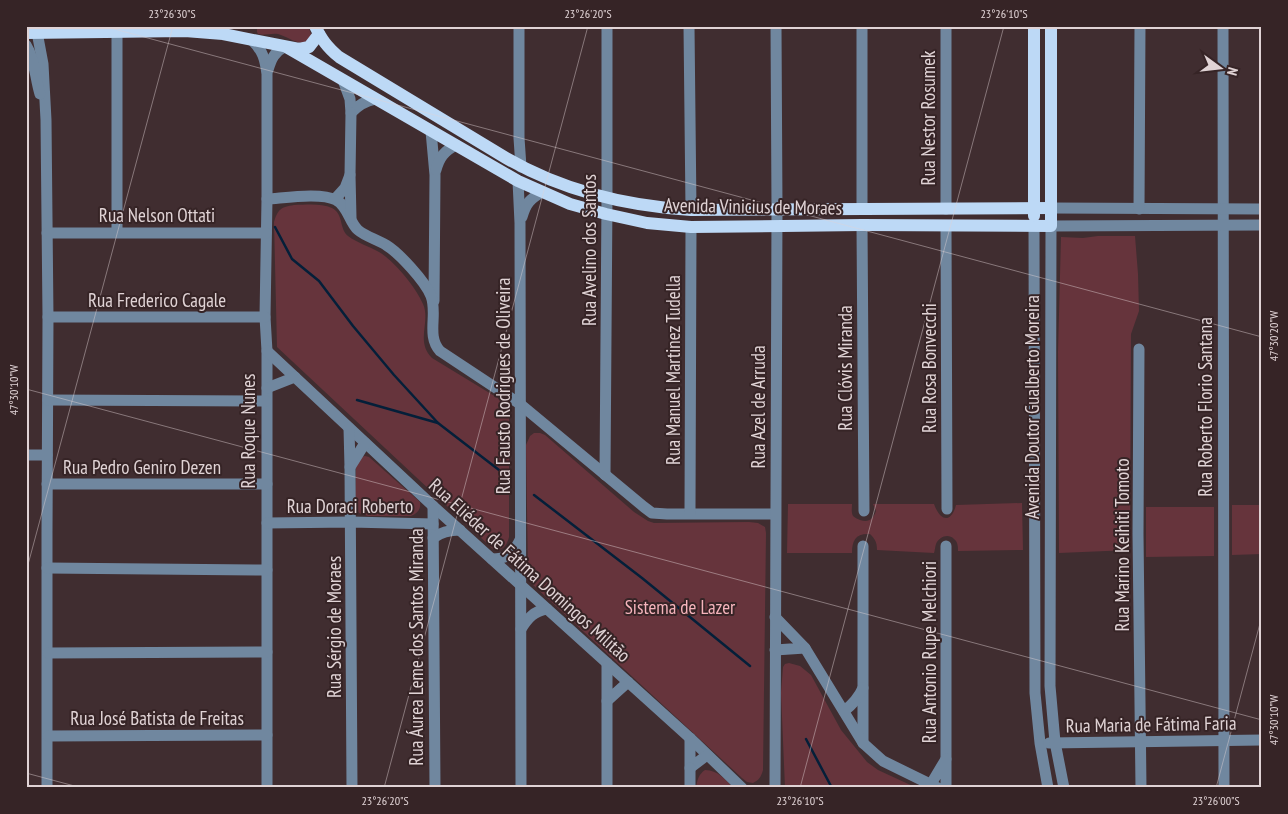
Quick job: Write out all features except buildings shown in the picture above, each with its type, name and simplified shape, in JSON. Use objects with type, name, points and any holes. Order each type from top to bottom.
[{"type":"main road","name":"Rua Roque Nunes","points":[[249,26],[248,32],[252,40]]},
{"type":"main road","name":"Avenida Doutor Gualberto Moreira","points":[[1034,26],[1034,226]]},
{"type":"main road","name":"Avenida Doutor Gualberto Moreira","points":[[1051,26],[1051,226]]},
{"type":"main road","name":"Avenida Vinicius de Moraes","points":[[318,29],[327,46],[339,56],[521,167],[567,187],[607,198],[664,208],[691,210],[1051,208]]},
{"type":"main road","name":"Avenida Vinicius de Moraes","points":[[32,31],[185,31],[223,34],[299,50],[305,49],[313,43],[318,29]]},
{"type":"main road","name":"Avenida Vinicius de Moraes","points":[[286,47],[518,182],[570,204],[606,214],[647,223],[691,227],[1051,226]]},
{"type":"main road","points":[[431,131],[440,117]]},
{"type":"main road","points":[[946,209],[946,226]]},
{"type":"street","points":[[520,26],[519,138],[521,167]]},
{"type":"street","name":"Rua Avelino dos Santos","points":[[605,475],[607,26]]},
{"type":"street","points":[[689,26],[691,210]]},
{"type":"street","name":"Rua Azel de Arruda","points":[[775,782],[776,26]]},
{"type":"street","points":[[862,26],[862,209]]},
{"type":"street","name":"Rua Nestor Rosumek","points":[[946,26],[946,209]]},
{"type":"street","points":[[1139,209],[1140,26]]},
{"type":"street","name":"Rua Roberto Florio Santana","points":[[1223,26],[1224,788]]},
{"type":"street","points":[[32,31],[43,64],[46,120],[48,788]]},
{"type":"street","points":[[117,32],[117,232]]},
{"type":"street","name":"Rua Roque Nunes","points":[[252,40],[261,50],[267,74],[265,318],[267,351],[267,788]]},
{"type":"street","points":[[26,44],[30,52],[46,120]]},
{"type":"street","name":"Rua Roque Nunes","points":[[267,74],[273,56],[279,49],[286,47]]},
{"type":"street","points":[[343,80],[350,100],[351,114],[351,220]]},
{"type":"street","points":[[351,114],[356,107],[375,99]]},
{"type":"street","points":[[431,131],[434,174],[433,339],[435,346],[520,404],[652,513],[775,514]]},
{"type":"street","points":[[506,158],[514,149],[519,138]]},
{"type":"street","points":[[434,174],[437,163],[442,155],[448,149],[456,146]]},
{"type":"street","points":[[335,199],[345,188],[350,175]]},
{"type":"street","name":"Rua Fausto Rodrigues de Oliveira","points":[[518,182],[520,223],[521,788]]},
{"type":"street","name":"Rua Fausto Rodrigues de Oliveira","points":[[520,223],[525,207],[532,198],[542,192]]},
{"type":"street","points":[[267,199],[308,196],[335,199],[344,207],[357,230],[383,243],[398,255],[422,282],[434,305]]},
{"type":"street","name":"Avenida Vinicius de Moraes","points":[[1051,208],[1262,209]]},
{"type":"street","name":"Avenida Vinicius de Moraes","points":[[1051,226],[1262,225]]},
{"type":"street","name":"Rua Clóvis Miranda","points":[[862,226],[864,511]]},
{"type":"street","name":"Rua Rosa Bonvecchi","points":[[946,226],[947,509]]},
{"type":"street","name":"Avenida Doutor Gualberto Moreira","points":[[1034,226],[1035,692],[1040,743],[1048,788]]},
{"type":"street","name":"Avenida Doutor Gualberto Moreira","points":[[1051,226],[1050,686],[1056,742],[1064,788]]},
{"type":"street","name":"Rua Manuel Martinez Tudella","points":[[690,513],[691,227]]},
{"type":"street","name":"Rua Nelson Ottati","points":[[47,233],[266,233]]},
{"type":"street","name":"Rua Frederico Cagale","points":[[48,317],[265,318]]},
{"type":"street","name":"Rua Marino Keihiti Tomoto","points":[[1139,349],[1138,534],[1141,788]]},
{"type":"street","name":"Rua Eliéder de Fátima Domingos Militão","points":[[267,351],[433,506],[690,738],[742,788]]},
{"type":"street","points":[[266,388],[295,377]]},
{"type":"street","points":[[48,400],[266,401]]},
{"type":"street","name":"Rua Sérgio de Moraes","points":[[349,428],[352,788]]},
{"type":"street","points":[[350,466],[365,443]]},
{"type":"street","points":[[26,455],[47,455]]},
{"type":"street","name":"Rua Pedro Geniro Dezen","points":[[47,484],[267,484]]},
{"type":"street","name":"Rua Áurea Leme dos Santos Miranda","points":[[433,506],[435,788]]},
{"type":"street","name":"Rua Doraci Roberto","points":[[267,523],[351,522],[433,524]]},
{"type":"street","points":[[434,538],[438,534],[460,530]]},
{"type":"street","points":[[492,559],[502,559],[510,554],[520,540]]},
{"type":"street","points":[[863,546],[863,743]]},
{"type":"street","name":"Rua Antonio Rupe Melchiori","points":[[946,546],[946,788]]},
{"type":"street","points":[[47,568],[267,570]]},
{"type":"street","points":[[521,629],[533,614],[540,610],[548,609]]},
{"type":"street","points":[[775,617],[804,648],[863,743],[883,761],[934,786]]},
{"type":"street","points":[[775,650],[804,648]]},
{"type":"street","points":[[48,653],[267,652]]},
{"type":"street","points":[[607,663],[607,788]]},
{"type":"street","points":[[607,701],[628,682]]},
{"type":"street","points":[[846,715],[852,704],[860,696],[863,686]]},
{"type":"street","points":[[846,715],[854,719],[863,711]]},
{"type":"street","name":"Rua José Batista de Freitas","points":[[48,736],[267,735]]},
{"type":"street","points":[[690,738],[690,788]]},
{"type":"street","name":"Rua Maria de Fátima Faria","points":[[1040,743],[1262,740]]},
{"type":"street","points":[[690,768],[707,754]]},
{"type":"street","name":"Rua Antonio Rupe Melchiori","points":[[934,786],[946,759]]},
{"type":"street","points":[[768,788],[775,782]]},
{"type":"green space","points":[[257,26],[308,26],[311,34],[305,42],[301,43],[278,34],[258,34]]},
{"type":"green space","points":[[294,205],[318,205],[332,208],[338,214],[343,230],[348,236],[379,252],[398,268],[410,282],[423,304],[425,311],[424,338],[427,352],[432,358],[501,400],[505,405],[509,416],[509,537],[502,549],[493,549],[277,347],[274,222],[281,209]]},
{"type":"green space","points":[[1135,236],[1139,311],[1131,334],[1130,550],[1059,553],[1058,352],[1061,237],[1083,238]]},
{"type":"green space","name":"Sistema de Lazer","points":[[534,433],[545,435],[634,512],[648,521],[654,523],[749,522],[758,523],[765,527],[763,770],[755,782],[747,782],[742,778],[532,584],[528,573],[526,445],[530,436]]},
{"type":"green space","points":[[361,457],[369,457],[420,502],[417,512],[411,516],[368,516],[359,513],[355,505],[356,465]]},
{"type":"green space","points":[[1022,503],[1023,550],[958,551],[955,540],[952,537],[946,536],[937,542],[934,553],[877,550],[873,537],[870,534],[865,534],[856,538],[852,553],[787,553],[788,504],[852,504],[853,516],[860,520],[868,521],[876,511],[873,504],[934,504],[942,517],[948,518],[956,505]]},
{"type":"green space","points":[[1232,505],[1262,505],[1262,554],[1232,555]]},
{"type":"green space","points":[[1146,507],[1214,507],[1214,556],[1146,557]]},
{"type":"green space","points":[[789,663],[800,666],[811,675],[841,730],[867,762],[878,770],[917,788],[785,788],[781,693],[783,667]]},
{"type":"green space","points":[[705,770],[718,774],[734,788],[696,788],[701,773]]},
{"type":"waterway","points":[[275,227],[292,259],[319,281],[394,375],[438,423],[499,470]]},
{"type":"waterway","points":[[357,400],[438,423]]},
{"type":"waterway","points":[[534,495],[642,578],[750,666]]},
{"type":"waterway","points":[[806,739],[832,788]]}]
